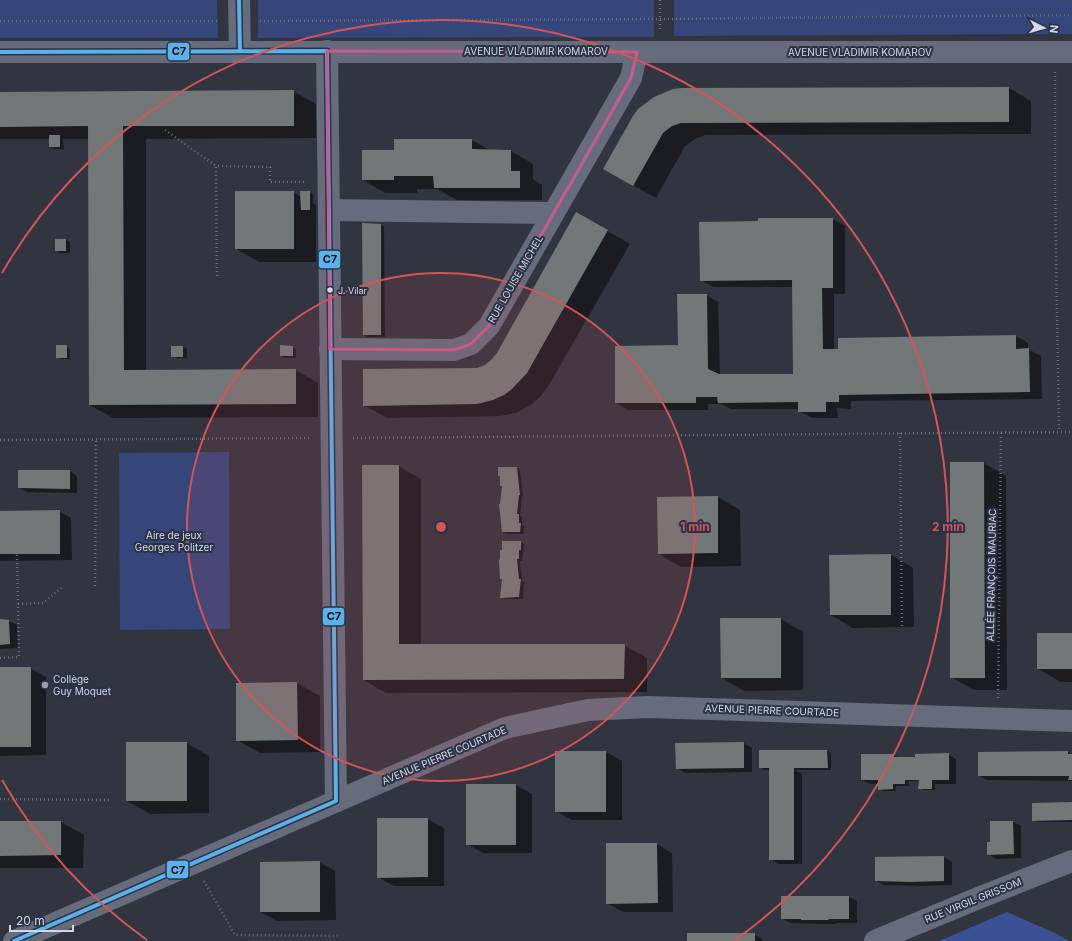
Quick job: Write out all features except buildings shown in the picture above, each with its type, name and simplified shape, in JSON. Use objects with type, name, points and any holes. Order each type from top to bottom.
[{"type":"street","points":[[239,10],[240,51]]},
{"type":"street","points":[[327,51],[336,801]]},
{"type":"street","name":"AVENUE VLADIMIR KOMAROV","points":[[0,52],[1064,52]]},
{"type":"street","name":"RUE LOUISE MICHEL","points":[[330,349],[454,350],[471,344],[489,326],[622,91],[631,78],[637,52]]},
{"type":"street","points":[[329,210],[553,213]]},
{"type":"street","name":"AVENUE PIERRE COURTADE","points":[[14,941],[506,728],[588,710],[659,707],[1072,721]]},
{"type":"street","name":"RUE VIRGIL GRISSOM","points":[[875,941],[1072,861]]},
{"type":"path","points":[[660,0],[660,52]]},
{"type":"path","points":[[0,21],[239,10],[660,19],[1072,15]]},
{"type":"path","points":[[1059,432],[1055,192],[1064,52]]},
{"type":"path","points":[[165,130],[216,166],[270,166],[270,182],[328,182]]},
{"type":"path","points":[[216,166],[217,276]]},
{"type":"path","name":"ALLÉE FRANÇOIS MAURIAC","points":[[998,718],[1001,432]]},
{"type":"path","points":[[0,440],[1072,432]]},
{"type":"path","points":[[900,433],[902,628]]},
{"type":"path","points":[[96,440],[96,586]]},
{"type":"path","points":[[0,658],[19,657],[17,554]]},
{"type":"path","points":[[18,604],[43,603],[64,586]]},
{"type":"path","points":[[0,799],[109,800]]},
{"type":"path","points":[[194,863],[235,935],[338,936]]},
{"type":"highlighted area","points":[[327,51],[637,52],[631,78],[489,326],[471,344],[454,350],[330,349]]},
{"type":"green space","points":[[0,0],[217,0],[218,38],[0,38]]},
{"type":"green space","points":[[258,0],[654,0],[654,37],[258,38]]},
{"type":"green space","points":[[674,0],[1072,0],[1072,34],[674,36]]},
{"type":"green space","name":"Aire de jeux Georges Politzer","points":[[229,452],[230,629],[120,630],[119,453]]},
{"type":"shaded area","points":[[1007,912],[1057,934],[1069,941],[939,941]]},
{"type":"transit line","name":"C7","points":[[239,0],[240,51]]},
{"type":"transit line","name":"C7","points":[[0,52],[327,51],[336,801],[14,941]]},
{"type":"place","name":"J. Vilar","points":[[330,290]]},
{"type":"place","name":"Collège Guy Moquet","points":[[45,685]]}]
